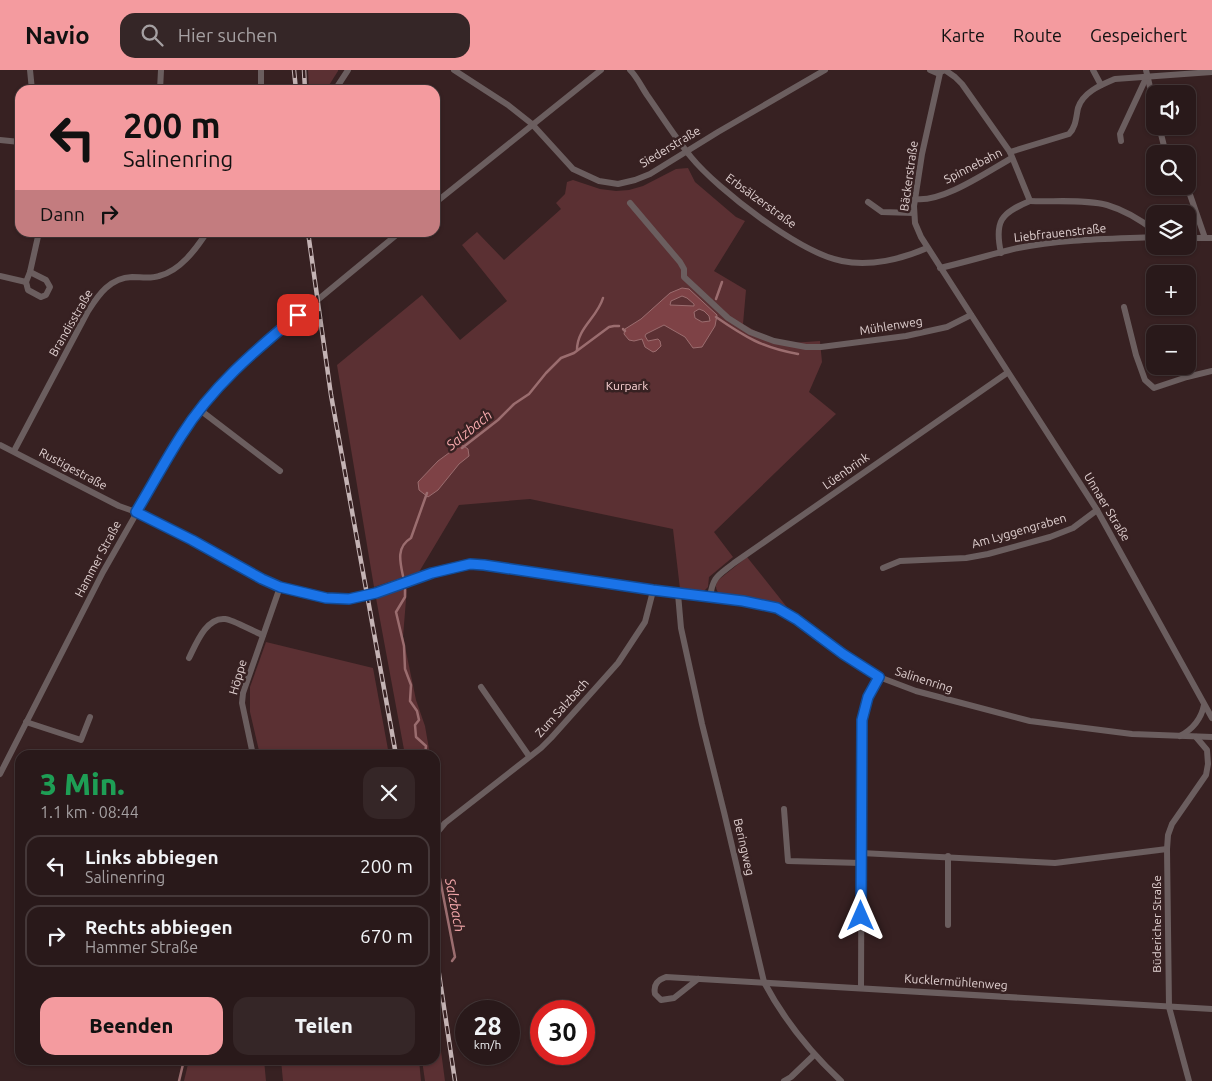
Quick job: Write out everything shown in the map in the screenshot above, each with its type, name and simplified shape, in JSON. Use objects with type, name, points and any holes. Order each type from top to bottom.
[{"type":"street","points":[[30,70],[32,85]]},
{"type":"street","points":[[160,85],[161,70]]},
{"type":"street","points":[[261,70],[261,85]]},
{"type":"street","points":[[338,85],[348,70]]},
{"type":"street","name":"Siederstraße","points":[[454,70],[508,105],[532,124],[573,169],[588,177],[609,183],[626,183],[643,177],[817,72],[825,70]]},
{"type":"street","points":[[440,196],[601,70]]},
{"type":"street","name":"Erbsälzerstraße","points":[[630,70],[687,151],[710,177],[752,211],[783,232],[827,256],[842,261],[874,262],[910,255],[927,248]]},
{"type":"street","points":[[930,70],[934,72],[943,71],[955,77],[962,84],[1011,155],[1030,201]]},
{"type":"street","points":[[1093,70],[1101,85],[1114,79],[1147,73],[1212,72]]},
{"type":"street","name":"Bäckerstraße","points":[[943,71],[922,154],[915,199],[915,223],[927,248],[979,327]]},
{"type":"street","points":[[1121,142],[1120,134],[1147,73]]},
{"type":"street","name":"Spinnebahn","points":[[915,199],[928,199],[965,185],[1011,155],[1069,134],[1074,128],[1081,101],[1101,85]]},
{"type":"street","points":[[0,140],[15,142]]},
{"type":"street","points":[[1191,195],[1208,238]]},
{"type":"street","points":[[1001,252],[998,229],[1001,219],[1008,211],[1030,201],[1108,205],[1146,224]]},
{"type":"street","points":[[868,202],[882,212],[914,213]]},
{"type":"street","name":"Mühlenweg","points":[[630,203],[680,262],[684,269],[684,277],[728,318],[762,338],[811,347],[874,342],[947,327],[971,315]]},
{"type":"street","points":[[30,272],[46,280],[50,287],[46,296],[41,297],[28,290],[26,282],[38,237]]},
{"type":"street","name":"Brandisstraße","points":[[14,451],[88,311],[101,293],[110,284],[122,279],[159,276],[169,273],[187,258],[203,237]]},
{"type":"street","name":"Hammer Straße","points":[[0,774],[103,572],[181,435],[216,390],[252,354],[394,237]]},
{"type":"street","name":"Liebfrauenstraße","points":[[940,268],[1001,252],[1046,244],[1083,240],[1146,237]]},
{"type":"street","points":[[0,276],[26,282]]},
{"type":"street","points":[[1124,307],[1136,355],[1145,380],[1154,388],[1212,371]]},
{"type":"street","name":"Unnaer Straße","points":[[979,327],[1097,510],[1212,718]]},
{"type":"street","name":"Lüenbrink","points":[[710,597],[712,582],[715,578],[754,548],[1007,372]]},
{"type":"street","points":[[200,410],[280,471]]},
{"type":"street","name":"Rustigestraße","points":[[0,445],[119,506],[136,512]]},
{"type":"street","name":"Am Lyggengraben","points":[[883,568],[900,561],[966,558],[997,552],[1073,528],[1097,510]]},
{"type":"street","name":"Salinenring","points":[[136,512],[192,540],[262,579],[280,587],[326,598],[349,599],[382,592],[420,577],[470,564],[678,594],[743,601],[777,608],[796,619],[843,654],[879,677],[916,692],[1030,721],[1132,734],[1212,737]]},
{"type":"street","name":"Höppe","points":[[252,750],[242,703],[243,694],[280,587]]},
{"type":"street","name":"Zum Salzbach","points":[[440,829],[445,823],[552,738],[618,663],[642,627],[648,614],[653,590]]},
{"type":"street","name":"Beringweg","points":[[678,594],[679,618],[694,686],[764,982],[775,1004],[814,1056],[841,1081]]},
{"type":"street","points":[[188,658],[204,630],[213,621],[225,619],[263,636]]},
{"type":"street","points":[[861,988],[860,853],[862,720],[868,697],[879,677]]},
{"type":"street","points":[[481,687],[529,756]]},
{"type":"street","points":[[1179,736],[1193,727],[1199,719],[1204,705]]},
{"type":"street","points":[[26,722],[81,740],[90,716]]},
{"type":"street","name":"Büdericher Straße","points":[[1189,1081],[1168,1007],[1167,849],[1168,835],[1172,824],[1209,773],[1207,750],[1196,737]]},
{"type":"street","points":[[784,808],[788,861],[861,863]]},
{"type":"street","points":[[860,853],[1054,862],[1167,849]]},
{"type":"street","points":[[948,856],[948,925]]},
{"type":"street","name":"Kucklermühlenweg","points":[[698,979],[674,998],[664,1000],[658,998],[655,994],[657,982],[666,977],[1212,1009]]},
{"type":"street","points":[[784,1081],[814,1056]]},
{"type":"green space","points":[[308,70],[338,70],[329,85],[309,85]]},
{"type":"green space","name":"Kurpark","points":[[688,168],[695,182],[736,217],[745,221],[714,271],[746,290],[743,324],[766,337],[791,343],[820,341],[822,362],[809,392],[836,414],[714,532],[733,557],[709,577],[708,587],[704,591],[680,589],[673,529],[530,499],[459,505],[419,572],[374,587],[337,365],[422,295],[460,340],[507,301],[462,245],[477,232],[504,260],[561,209],[556,203],[565,194],[567,182],[573,180],[600,189],[629,190],[643,186],[676,169]]},
{"type":"green space","points":[[747,557],[790,611],[771,603],[720,595],[716,588],[717,581]]},
{"type":"green space","points":[[407,587],[403,637],[416,700],[425,726],[429,750],[404,750],[376,598]]},
{"type":"green space","points":[[266,642],[373,668],[388,750],[259,750],[250,712],[250,687]]},
{"type":"green space","points":[[440,1044],[445,1081],[425,1081],[423,1065],[440,1065]]},
{"type":"green space","points":[[188,1065],[264,1065],[266,1081],[184,1081]]},
{"type":"green space","points":[[281,1065],[419,1065],[421,1081],[283,1081]]},
{"type":"shaded area","points":[[682,288],[689,289],[717,315],[715,326],[702,347],[693,348],[685,337],[664,325],[645,336],[648,341],[658,339],[660,341],[661,346],[653,352],[645,347],[642,339],[629,340],[624,334],[625,329],[641,319],[670,293]],"holes":[[[682,296],[687,298],[694,306],[670,305],[671,301]],[[699,309],[709,316],[710,321],[702,322],[695,318],[694,312]]]},
{"type":"shaded area","points":[[461,444],[468,449],[469,456],[459,464],[438,490],[428,497],[419,490],[418,482],[438,461]]},
{"type":"waterway","points":[[716,299],[722,282]]},
{"type":"waterway","name":"Salzbach","points":[[577,350],[580,335],[603,298]]},
{"type":"waterway","points":[[716,317],[755,341],[786,352],[798,354]]},
{"type":"waterway","name":"Salzbach","points":[[462,448],[498,420],[514,404],[529,394],[561,358],[574,353],[609,327],[619,326]]},
{"type":"waterway","name":"Salzbach","points":[[403,576],[400,560],[401,550],[411,538],[427,493]]},
{"type":"waterway","name":"Salzbach","points":[[405,590],[405,597],[396,612],[404,646],[405,669],[411,685],[410,701],[417,711],[419,720],[415,725],[416,737],[426,746],[426,750]]},
{"type":"waterway","name":"Salzbach","points":[[440,879],[455,957],[452,961]]},
{"type":"waterway","name":"Salzbach","points":[[179,1081],[183,1065]]},
{"type":"railway","points":[[294,70],[296,85]]},
{"type":"railway","points":[[304,70],[305,85]]},
{"type":"railway","points":[[309,237],[331,395],[395,750]]},
{"type":"railway","points":[[440,980],[455,1081]]},
{"type":"route","points":[[298,315],[234,370],[216,390],[181,435],[136,512],[192,540],[262,579],[280,587],[326,598],[349,599],[382,592],[432,573],[470,564],[743,601],[777,608],[796,619],[843,654],[879,677],[868,697],[862,720],[861,916]]}]
